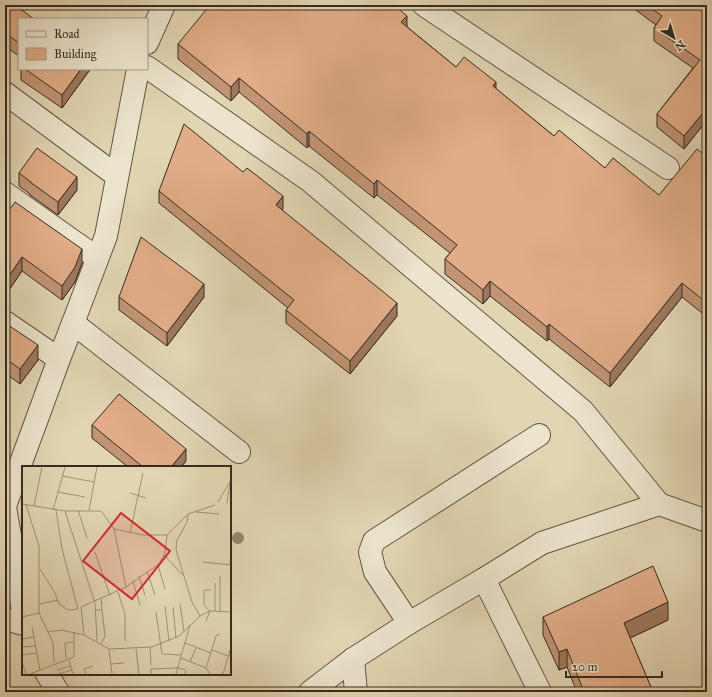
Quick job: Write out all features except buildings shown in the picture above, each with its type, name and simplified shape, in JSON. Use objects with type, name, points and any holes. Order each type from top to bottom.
[{"type":"street","points":[[148,41],[164,5]]},
{"type":"street","points":[[424,5],[668,168]]},
{"type":"street","points":[[148,68],[310,181],[583,411],[659,504],[707,521]]},
{"type":"street","points":[[22,604],[7,496],[106,236],[138,70]]},
{"type":"street","points":[[5,94],[117,176]]},
{"type":"street","points":[[5,193],[97,258]]},
{"type":"street","points":[[5,322],[59,359]]},
{"type":"street","points":[[73,323],[239,452]]},
{"type":"street","points":[[409,623],[375,572],[370,552],[374,541],[538,435]]},
{"type":"street","points":[[310,692],[353,659],[409,623],[542,543],[659,504]]},
{"type":"street","points":[[484,578],[540,692]]},
{"type":"street","points":[[5,619],[22,624]]},
{"type":"street","points":[[353,659],[356,692]]},
{"type":"street","points":[[48,675],[58,692]]}]
